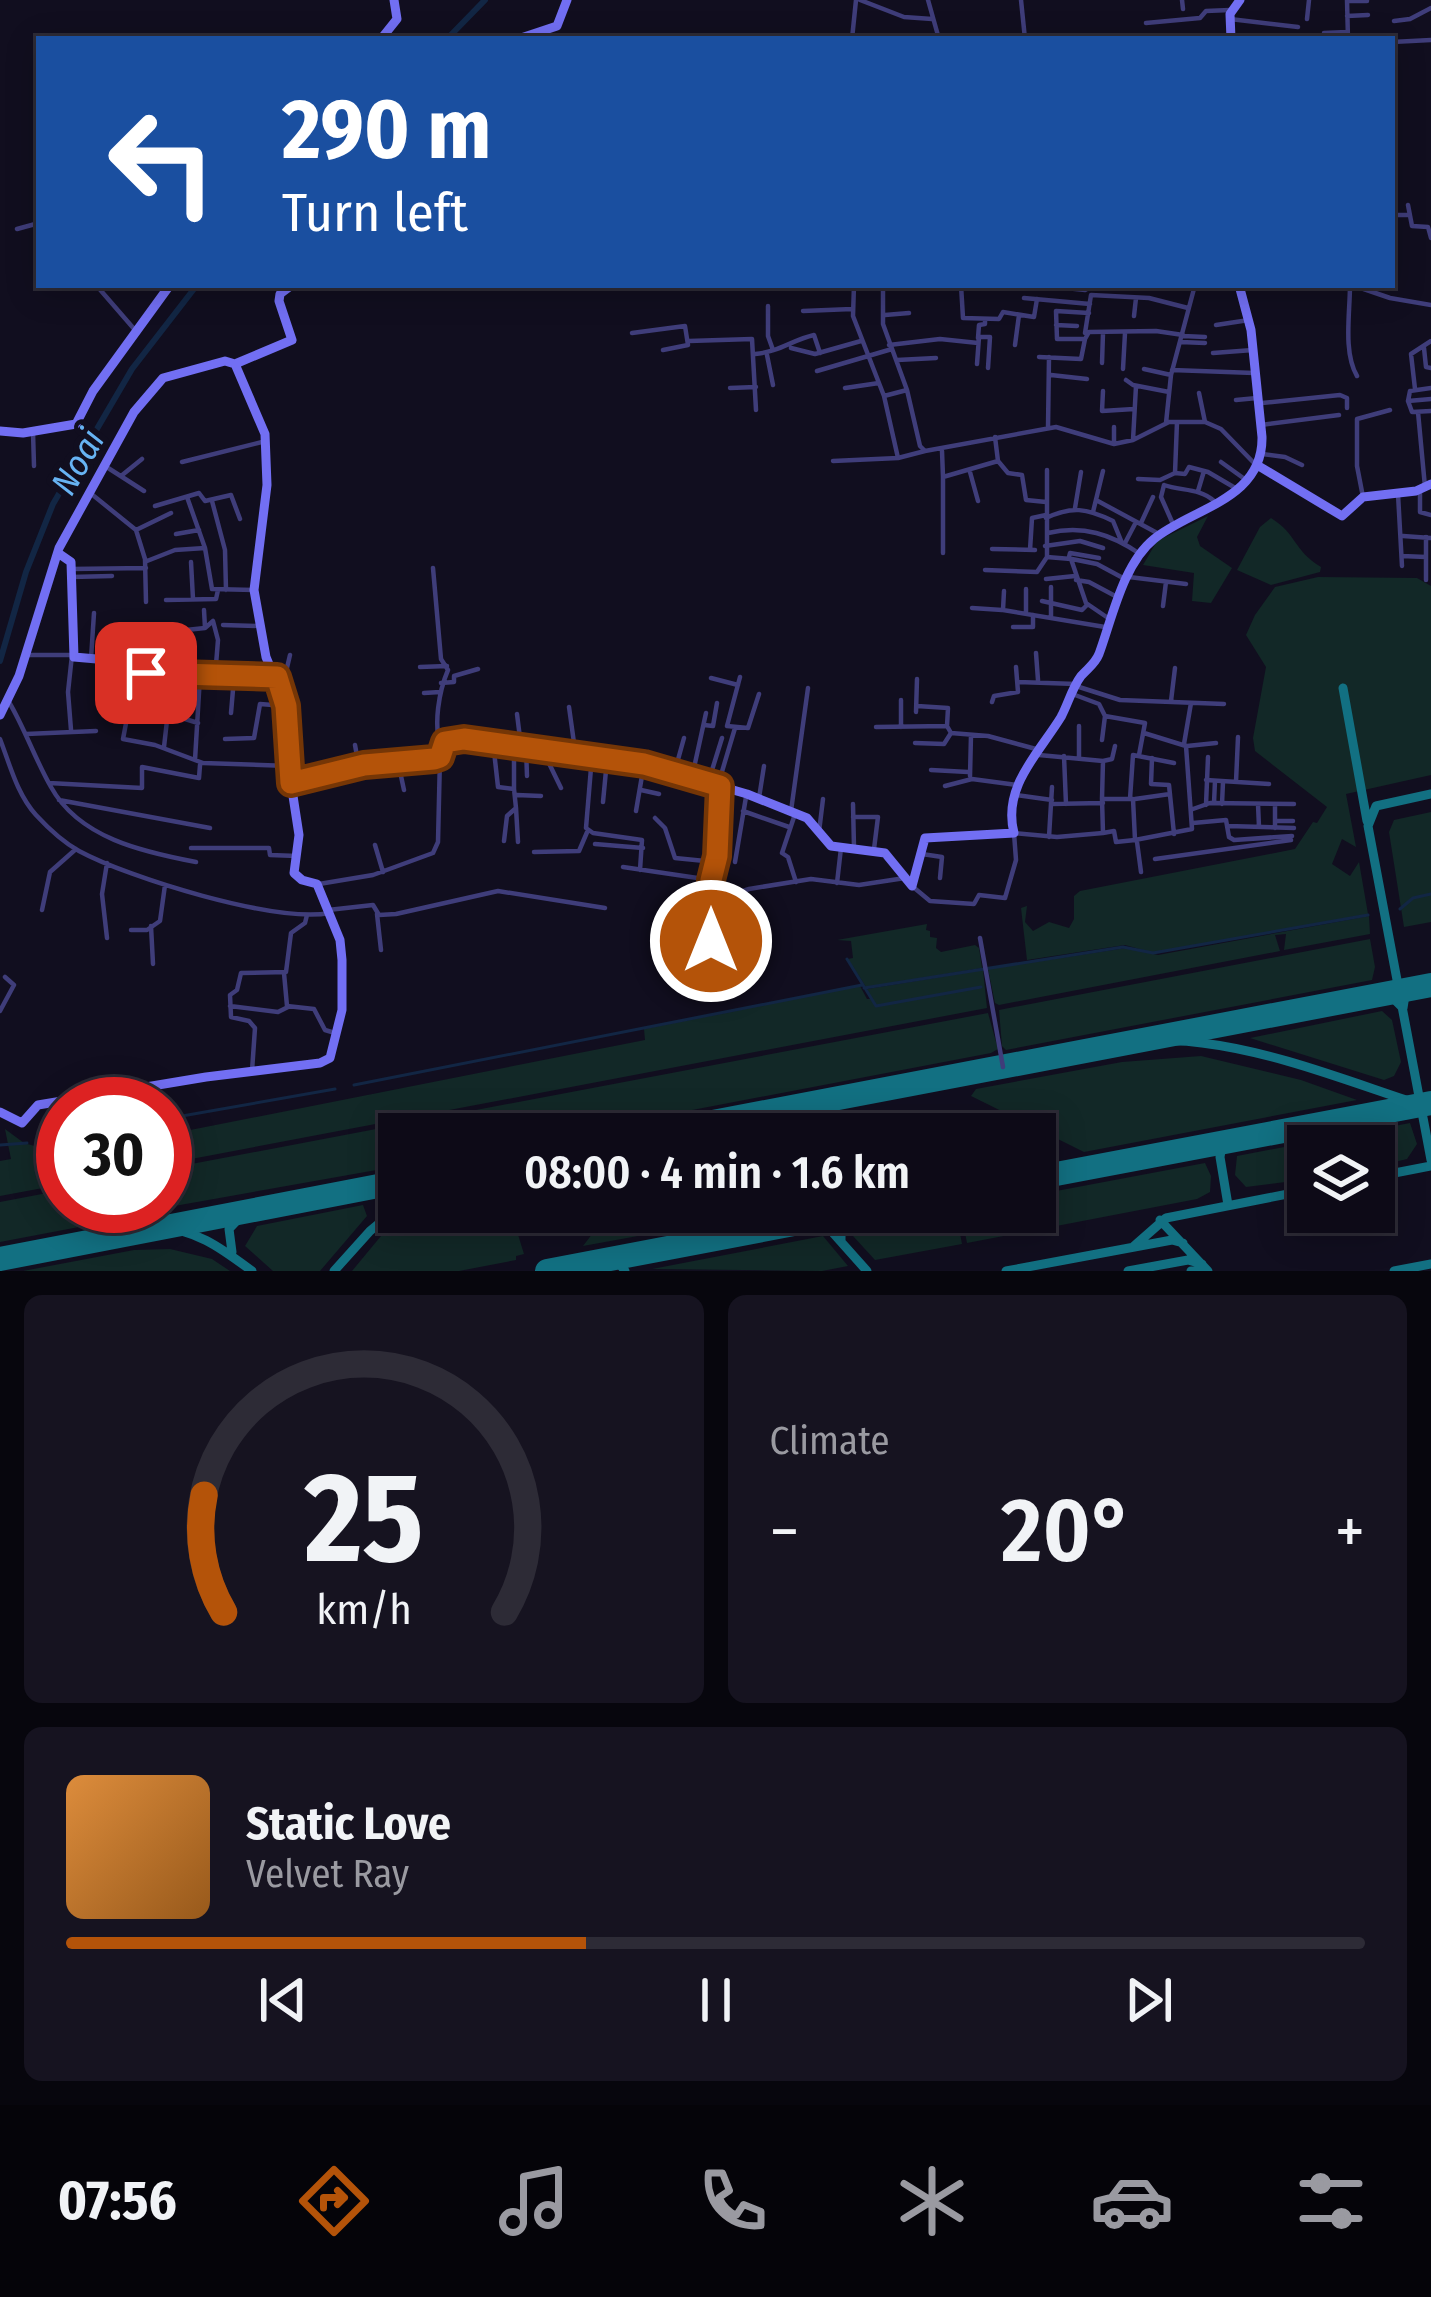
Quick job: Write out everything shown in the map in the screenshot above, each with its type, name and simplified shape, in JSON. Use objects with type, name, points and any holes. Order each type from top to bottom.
[{"type":"street","points":[[384,36],[398,19],[394,0]]},
{"type":"street","points":[[527,36],[556,26],[567,0]]},
{"type":"street","points":[[852,36],[858,0],[904,17],[932,19]]},
{"type":"street","points":[[928,0],[938,36]]},
{"type":"street","points":[[1021,0],[1025,36]]},
{"type":"street","points":[[1182,0],[1183,9]]},
{"type":"street","points":[[1230,11],[1240,0]]},
{"type":"street","points":[[1307,19],[1309,0]]},
{"type":"street","points":[[1324,33],[1347,35],[1347,0],[1367,1]]},
{"type":"street","points":[[1394,20],[1410,20],[1431,8]]},
{"type":"street","points":[[1146,23],[1230,11],[1298,27]]},
{"type":"street","points":[[1347,16],[1368,15]]},
{"type":"street","points":[[1395,42],[1431,40]]},
{"type":"street","points":[[1408,205],[1414,228],[1428,227],[1431,237]]},
{"type":"street","points":[[1395,215],[1410,215]]},
{"type":"street","points":[[17,229],[36,224]]},
{"type":"street","points":[[99,288],[136,330]]},
{"type":"street","points":[[0,431],[33,432],[76,424],[93,391],[168,288]]},
{"type":"street","points":[[0,716],[9,702],[58,553],[134,412],[163,378],[225,361],[236,364],[292,340],[279,301],[288,288]]},
{"type":"street","points":[[854,288],[852,309],[884,396],[898,458]]},
{"type":"street","points":[[883,288],[882,316],[907,390],[914,429],[925,451]]},
{"type":"street","points":[[958,288],[962,318],[999,319],[1002,312],[1034,316],[1037,299]]},
{"type":"street","points":[[1039,356],[1082,359],[1090,288]]},
{"type":"street","points":[[1166,423],[1172,372],[1192,288]]},
{"type":"street","points":[[291,783],[441,752],[464,739],[644,764],[793,812],[816,825],[826,844],[890,855],[930,901],[974,904],[979,895],[1005,898],[1016,860],[1011,818],[1016,790],[1035,751],[1099,653],[1106,623],[1140,554],[1159,534],[1218,505],[1246,480],[1260,459],[1253,350],[1240,288]]},
{"type":"street","points":[[1351,288],[1350,346],[1357,376]]},
{"type":"street","points":[[1368,288],[1431,305]]},
{"type":"street","points":[[1091,295],[1148,298],[1188,308]]},
{"type":"street","points":[[1024,298],[1090,304]]},
{"type":"street","points":[[1134,316],[1136,298]]},
{"type":"street","points":[[768,306],[773,385]]},
{"type":"street","points":[[803,311],[852,309]]},
{"type":"street","points":[[1089,314],[1057,310],[1057,339],[1125,332],[1205,340]]},
{"type":"street","points":[[882,316],[909,313]]},
{"type":"street","points":[[1015,345],[1019,314]]},
{"type":"street","points":[[977,364],[979,325],[986,318]]},
{"type":"street","points":[[1216,325],[1249,320]]},
{"type":"street","points":[[632,333],[683,326],[689,341]]},
{"type":"street","points":[[1056,326],[1077,326]]},
{"type":"street","points":[[1102,363],[1103,332]]},
{"type":"street","points":[[1123,369],[1125,332]]},
{"type":"street","points":[[789,347],[815,335],[820,353]]},
{"type":"street","points":[[663,350],[684,347],[689,341],[750,338],[755,354],[756,410]]},
{"type":"street","points":[[817,371],[891,347],[991,338],[988,368]]},
{"type":"street","points":[[1415,389],[1411,354],[1431,340]]},
{"type":"street","points":[[755,354],[789,347],[820,353],[861,341]]},
{"type":"street","points":[[1424,348],[1426,368],[1431,368]]},
{"type":"street","points":[[832,350],[836,366]]},
{"type":"street","points":[[1214,352],[1253,350]]},
{"type":"street","points":[[1048,428],[1049,357]]},
{"type":"street","points":[[896,360],[936,358]]},
{"type":"street","points":[[236,364],[266,441],[267,485],[254,590],[266,657],[283,689],[286,706],[298,815],[296,877],[317,884],[383,872],[436,848],[442,789],[437,737],[440,692],[448,673],[441,655],[433,568]]},
{"type":"street","points":[[1144,370],[1254,373]]},
{"type":"street","points":[[1050,375],[1088,379]]},
{"type":"street","points":[[1126,380],[1169,392]]},
{"type":"street","points":[[844,388],[879,383]]},
{"type":"street","points":[[1133,440],[1136,386]]},
{"type":"street","points":[[730,388],[756,387]]},
{"type":"street","points":[[1431,388],[1409,392],[1408,401],[1411,411],[1431,412]]},
{"type":"street","points":[[884,396],[907,390]]},
{"type":"street","points":[[1103,391],[1102,411],[1133,409]]},
{"type":"street","points":[[1199,393],[1205,422]]},
{"type":"street","points":[[1237,400],[1340,395],[1347,398],[1347,408]]},
{"type":"street","points":[[1408,401],[1431,400]]},
{"type":"street","points":[[1363,496],[1357,466],[1357,418],[1390,410]]},
{"type":"street","points":[[1418,412],[1425,487],[1420,512],[1431,515]]},
{"type":"street","points":[[1261,425],[1339,415]]},
{"type":"street","points":[[1175,473],[1177,422]]},
{"type":"street","points":[[832,461],[898,458],[1048,428],[1114,444],[1166,423],[1205,422],[1339,515],[1363,496],[1425,487]]},
{"type":"street","points":[[1114,427],[1114,444]]},
{"type":"street","points":[[33,432],[34,466]]},
{"type":"street","points":[[995,437],[998,461],[1008,473],[1022,475],[1024,499],[1046,502]]},
{"type":"street","points":[[182,462],[266,441]]},
{"type":"street","points":[[942,449],[943,553]]},
{"type":"street","points":[[1260,459],[1285,457],[1302,464]]},
{"type":"street","points":[[121,476],[142,459]]},
{"type":"street","points":[[943,477],[998,461]]},
{"type":"street","points":[[1221,462],[1246,480]]},
{"type":"street","points":[[105,466],[144,491]]},
{"type":"street","points":[[1138,479],[1183,475],[1189,467],[1237,489]]},
{"type":"street","points":[[970,470],[978,501]]},
{"type":"street","points":[[985,570],[1037,572],[1046,556],[1047,470]]},
{"type":"street","points":[[1093,512],[1103,471]]},
{"type":"street","points":[[1198,491],[1204,471]]},
{"type":"street","points":[[1075,508],[1081,472]]},
{"type":"street","points":[[1174,527],[1163,503],[1162,487],[1198,491],[1218,505]]},
{"type":"street","points":[[89,492],[136,530],[145,565],[146,602]]},
{"type":"street","points":[[1398,492],[1402,566]]},
{"type":"street","points":[[155,506],[200,493],[204,501],[232,496],[240,519]]},
{"type":"street","points":[[187,497],[206,548],[211,587],[254,590]]},
{"type":"street","points":[[1124,543],[1153,497]]},
{"type":"street","points":[[166,600],[217,599],[222,590],[225,550],[212,500]]},
{"type":"street","points":[[1096,500],[1159,534]]},
{"type":"street","points":[[992,549],[1033,550],[1033,518],[1075,508],[1113,520],[1124,543]]},
{"type":"street","points":[[136,530],[171,513]]},
{"type":"street","points":[[1048,533],[1076,527],[1124,543],[1140,554]]},
{"type":"street","points":[[176,534],[199,530]]},
{"type":"street","points":[[1402,536],[1428,538],[1426,580]]},
{"type":"street","points":[[1098,561],[1107,538]]},
{"type":"street","points":[[1045,546],[1080,541],[1103,548]]},
{"type":"street","points":[[71,573],[145,565],[175,550],[206,548]]},
{"type":"street","points":[[58,553],[70,559],[74,600],[68,692],[71,730]]},
{"type":"street","points":[[1046,556],[1098,561],[1128,579],[1186,584]]},
{"type":"street","points":[[1402,556],[1426,556]]},
{"type":"street","points":[[1070,558],[1087,605],[1106,623]]},
{"type":"street","points":[[191,562],[193,599]]},
{"type":"street","points":[[71,573],[112,575]]},
{"type":"street","points":[[1046,579],[1076,578],[1119,598]]},
{"type":"street","points":[[1163,606],[1166,582]]},
{"type":"street","points":[[1051,587],[1051,616]]},
{"type":"street","points":[[1012,627],[1033,627],[1026,589]]},
{"type":"street","points":[[1003,610],[1004,592]]},
{"type":"street","points":[[1042,601],[1083,610],[1087,605]]},
{"type":"street","points":[[972,608],[1106,623]]},
{"type":"street","points":[[204,610],[205,628]]},
{"type":"street","points":[[91,658],[94,613]]},
{"type":"street","points":[[164,747],[169,714],[167,632],[216,623],[215,677]]},
{"type":"street","points":[[223,625],[260,626]]},
{"type":"street","points":[[277,677],[168,675],[141,672],[112,668],[110,660],[118,643],[148,640],[141,672],[123,739],[164,747],[198,761],[289,766]]},
{"type":"street","points":[[1036,653],[1038,680]]},
{"type":"street","points":[[283,689],[290,655]]},
{"type":"street","points":[[25,656],[110,660]]},
{"type":"street","points":[[420,667],[447,666]]},
{"type":"street","points":[[992,702],[993,697],[1018,692],[1016,667]]},
{"type":"street","points":[[1171,701],[1174,668]]},
{"type":"street","points":[[441,683],[454,682],[454,676],[478,669]]},
{"type":"street","points":[[49,783],[142,788],[142,767],[199,778],[200,676]]},
{"type":"street","points":[[231,713],[234,678]]},
{"type":"street","points":[[711,678],[739,681],[727,726],[748,728],[759,694]]},
{"type":"street","points":[[914,743],[944,743],[949,729],[948,708],[917,709],[917,679]]},
{"type":"street","points":[[1018,682],[1038,680],[1120,700],[1224,704]]},
{"type":"street","points":[[796,882],[788,857],[782,853],[793,812],[808,688]]},
{"type":"street","points":[[1074,688],[1099,704],[1105,716],[1102,740]]},
{"type":"street","points":[[424,693],[440,692]]},
{"type":"street","points":[[901,728],[902,700]]},
{"type":"street","points":[[9,702],[49,783],[79,821],[130,846],[196,862]]},
{"type":"street","points":[[704,724],[713,726],[717,703]]},
{"type":"street","points":[[909,882],[923,840],[930,836],[1014,833],[1049,837],[1114,831],[1116,842],[1191,831],[1185,745],[1191,703]]},
{"type":"street","points":[[225,739],[254,738],[260,704],[286,706]]},
{"type":"street","points":[[569,707],[576,755]]},
{"type":"street","points":[[692,777],[706,713]]},
{"type":"street","points":[[169,714],[200,723]]},
{"type":"street","points":[[517,714],[526,776]]},
{"type":"street","points":[[1105,716],[1144,722],[1139,755]]},
{"type":"street","points":[[1079,726],[1079,758]]},
{"type":"street","points":[[875,727],[949,729],[1035,751],[1103,761],[1112,759],[1115,746]]},
{"type":"street","points":[[716,785],[735,728]]},
{"type":"street","points":[[26,734],[96,731]]},
{"type":"street","points":[[1144,733],[1185,745],[1216,743]]},
{"type":"street","points":[[970,776],[971,735]]},
{"type":"street","points":[[1236,782],[1238,737]]},
{"type":"street","points":[[674,774],[684,738]]},
{"type":"street","points":[[711,941],[722,738]]},
{"type":"street","points":[[0,740],[30,807],[76,849],[165,885],[242,907],[307,915],[373,905],[381,950]]},
{"type":"street","points":[[494,742],[498,787],[541,796]]},
{"type":"street","points":[[355,745],[359,766]]},
{"type":"street","points":[[518,842],[520,746]]},
{"type":"street","points":[[543,751],[561,788]]},
{"type":"street","points":[[534,852],[579,851],[588,830],[592,756]]},
{"type":"street","points":[[1064,757],[1066,804]]},
{"type":"street","points":[[1141,872],[1131,799],[1132,757],[1174,763]]},
{"type":"street","points":[[1208,757],[1207,778],[1214,804]]},
{"type":"street","points":[[1152,758],[1151,784],[1168,784],[1171,794],[1174,834]]},
{"type":"street","points":[[604,802],[607,759]]},
{"type":"street","points":[[1103,761],[1103,833]]},
{"type":"street","points":[[398,762],[404,790]]},
{"type":"street","points":[[636,811],[644,764]]},
{"type":"street","points":[[759,798],[764,766]]},
{"type":"street","points":[[931,770],[970,776],[1066,804],[1171,794]]},
{"type":"street","points":[[1189,774],[1219,782],[1269,784]]},
{"type":"street","points":[[945,785],[970,776]]},
{"type":"street","points":[[1214,804],[1219,782]]},
{"type":"street","points":[[1049,837],[1052,787]]},
{"type":"street","points":[[639,789],[659,794]]},
{"type":"street","points":[[735,862],[746,794]]},
{"type":"street","points":[[819,832],[823,799]]},
{"type":"street","points":[[59,800],[211,828]]},
{"type":"street","points":[[853,804],[854,848]]},
{"type":"street","points":[[1172,814],[1214,804],[1294,805]]},
{"type":"street","points":[[1258,804],[1259,827]]},
{"type":"street","points":[[1275,804],[1275,824]]},
{"type":"street","points":[[504,841],[507,816],[516,808]]},
{"type":"street","points":[[742,811],[789,827]]},
{"type":"street","points":[[853,817],[878,817],[874,849]]},
{"type":"street","points":[[655,818],[665,828],[675,858],[715,862]]},
{"type":"street","points":[[1192,823],[1224,820],[1234,841],[1292,831]]},
{"type":"street","points":[[1228,826],[1275,824],[1292,831]]},
{"type":"street","points":[[588,830],[640,839],[640,870]]},
{"type":"street","points":[[1155,860],[1292,831]]},
{"type":"street","points":[[595,844],[643,848]]},
{"type":"street","points":[[375,845],[383,872]]},
{"type":"street","points":[[191,848],[263,846],[269,848],[269,855],[297,856]]},
{"type":"street","points":[[837,884],[841,848]]},
{"type":"street","points":[[42,910],[50,872],[76,849]]},
{"type":"street","points":[[920,854],[942,857],[940,878]]},
{"type":"street","points":[[107,863],[102,894],[107,938]]},
{"type":"street","points":[[622,868],[711,880]]},
{"type":"street","points":[[713,901],[821,879],[837,884],[909,882]]},
{"type":"street","points":[[0,1112],[19,1123],[38,1105],[330,1058],[342,1010],[342,960],[317,884]]},
{"type":"street","points":[[130,930],[161,919],[165,885]]},
{"type":"street","points":[[377,912],[396,914],[498,891],[605,908]]},
{"type":"street","points":[[288,1007],[284,973],[291,934],[305,923],[307,915]]},
{"type":"street","points":[[152,926],[153,964]]},
{"type":"street","points":[[980,938],[1003,1066]]},
{"type":"street","points":[[252,1071],[254,1025],[231,1017],[230,1006],[241,973],[284,973]]},
{"type":"street","points":[[0,1011],[14,985],[4,977]]},
{"type":"street","points":[[230,1006],[278,1012],[288,1007],[316,1010],[325,1030],[335,1033]]},
{"type":"green space","points":[[1208,516],[1197,537],[1200,546],[1232,568],[1211,603],[1192,601],[1194,573],[1143,565],[1157,541]]},
{"type":"green space","points":[[1271,518],[1321,567],[1320,572],[1271,585],[1237,570],[1260,527]]},
{"type":"green space","points":[[1318,577],[1417,578],[1431,586],[1431,775],[1346,794],[1356,847],[1342,839],[1332,864],[1350,876],[1359,862],[1368,914],[1154,953],[1125,945],[1027,960],[1021,908],[1027,906],[1025,922],[1033,931],[1049,922],[1069,928],[1074,896],[1080,891],[1295,849],[1313,822],[1317,823],[1327,807],[1255,751],[1253,738],[1266,667],[1246,635],[1275,587]]},
{"type":"green space","points":[[1431,812],[1431,922],[1404,927],[1389,832],[1394,820]]},
{"type":"green space","points":[[1369,916],[1370,934],[1284,950],[1286,934],[1275,935],[1280,951],[999,1005],[988,969],[1126,948],[1158,955]]},
{"type":"green space","points":[[927,924],[941,952],[979,948],[982,968],[866,987],[848,959],[853,958],[851,941],[837,940]]},
{"type":"green space","points":[[1370,939],[1375,967],[1372,980],[1006,1050],[1002,1046],[999,1010]]},
{"type":"green space","points":[[983,970],[987,1008],[434,1113],[378,1113],[378,1124],[192,1159],[192,1130],[645,1040],[644,1029],[860,986],[867,999],[872,999],[867,989]]},
{"type":"green space","points":[[1382,1011],[1392,1020],[1401,1062],[1394,1076],[1384,1080],[1250,1038]]},
{"type":"green space","points":[[988,1013],[998,1049],[677,1113],[460,1113]]},
{"type":"green space","points":[[1201,1056],[1301,1080],[1357,1100],[1084,1152],[1056,1138],[1056,1113],[1005,1113],[971,1096],[976,1089],[1122,1062]]},
{"type":"green space","points":[[1410,1123],[1417,1144],[1407,1159],[1395,1162],[1395,1126]]},
{"type":"green space","points":[[5,1129],[36,1146],[36,1189],[0,1196],[0,1161],[11,1159]]},
{"type":"green space","points":[[378,1129],[378,1170],[192,1203],[192,1164]]},
{"type":"green space","points":[[1287,1146],[1287,1182],[1246,1187],[1235,1175],[1237,1156]]},
{"type":"green space","points":[[1205,1163],[1211,1176],[1210,1192],[1197,1199],[1056,1226],[1056,1191]]},
{"type":"green space","points":[[36,1195],[36,1233],[47,1233],[0,1242],[0,1202]]},
{"type":"green space","points":[[363,1205],[367,1216],[320,1271],[273,1271],[245,1246],[257,1226]]},
{"type":"green space","points":[[518,1233],[524,1254],[516,1260],[459,1271],[352,1271],[381,1236]]},
{"type":"green space","points":[[593,1233],[654,1233],[583,1246]]},
{"type":"green space","points":[[960,1233],[962,1244],[875,1260],[853,1236]]},
{"type":"green space","points":[[965,1233],[1019,1233],[967,1243]]},
{"type":"green space","points":[[823,1236],[848,1266],[822,1271],[652,1269]]},
{"type":"green space","points":[[170,1249],[212,1259],[230,1271],[23,1271],[134,1250]]},
{"type":"waterway","name":"Noai","points":[[450,36],[485,0]]},
{"type":"waterway","name":"Noai","points":[[0,661],[26,572],[53,504],[132,369],[195,288]]},
{"type":"waterway","points":[[1400,909],[1413,898],[1431,894]]},
{"type":"waterway","points":[[864,988],[1123,947],[1153,953],[1368,915]]},
{"type":"waterway","points":[[847,959],[876,1006],[981,987]]},
{"type":"waterway","points":[[354,1085],[862,985]]},
{"type":"waterway","points":[[192,1114],[335,1089]]},
{"type":"waterway","points":[[0,1145],[27,1143]]},
{"type":"taxiway","points":[[1343,688],[1367,821]]},
{"type":"taxiway","points":[[1431,794],[1376,806],[1368,826],[1431,1160]]},
{"type":"taxiway","points":[[1376,995],[1390,995],[1403,1008],[1405,995],[1420,987]]},
{"type":"taxiway","points":[[1108,1047],[1166,1041],[1230,1047],[1421,1105]]},
{"type":"taxiway","points":[[796,1106],[805,1113]]},
{"type":"taxiway","points":[[1228,1205],[1220,1157],[1222,1145],[1229,1141]]},
{"type":"taxiway","points":[[1395,1173],[1431,1166]]},
{"type":"taxiway","points":[[1133,1247],[1166,1218],[1287,1194]]},
{"type":"taxiway","points":[[232,1252],[229,1229],[246,1211]]},
{"type":"taxiway","points":[[1160,1220],[1208,1271]]},
{"type":"taxiway","points":[[334,1271],[378,1224]]},
{"type":"taxiway","points":[[186,1233],[252,1271]]},
{"type":"taxiway","points":[[834,1233],[867,1271]]},
{"type":"taxiway","points":[[841,1233],[841,1241]]},
{"type":"taxiway","points":[[1006,1271],[1172,1240],[1183,1243]]},
{"type":"taxiway","points":[[625,1271],[619,1263],[635,1254]]},
{"type":"taxiway","points":[[1128,1271],[1188,1260],[1202,1264]]},
{"type":"taxiway","points":[[1394,1271],[1431,1264]]},
{"type":"taxiway","points":[[1191,1271],[1199,1271]]},
{"type":"runway","points":[[760,1113],[1431,985]]},
{"type":"runway","points":[[1056,1174],[1431,1103]]},
{"type":"runway","points":[[0,1259],[378,1186]]},
{"type":"runway","points":[[547,1271],[747,1233]]},
{"type":"route","points":[[146,673],[277,677],[286,706],[291,783],[364,765],[434,759],[440,757],[445,742],[464,739],[644,764],[720,786],[711,941]]}]
